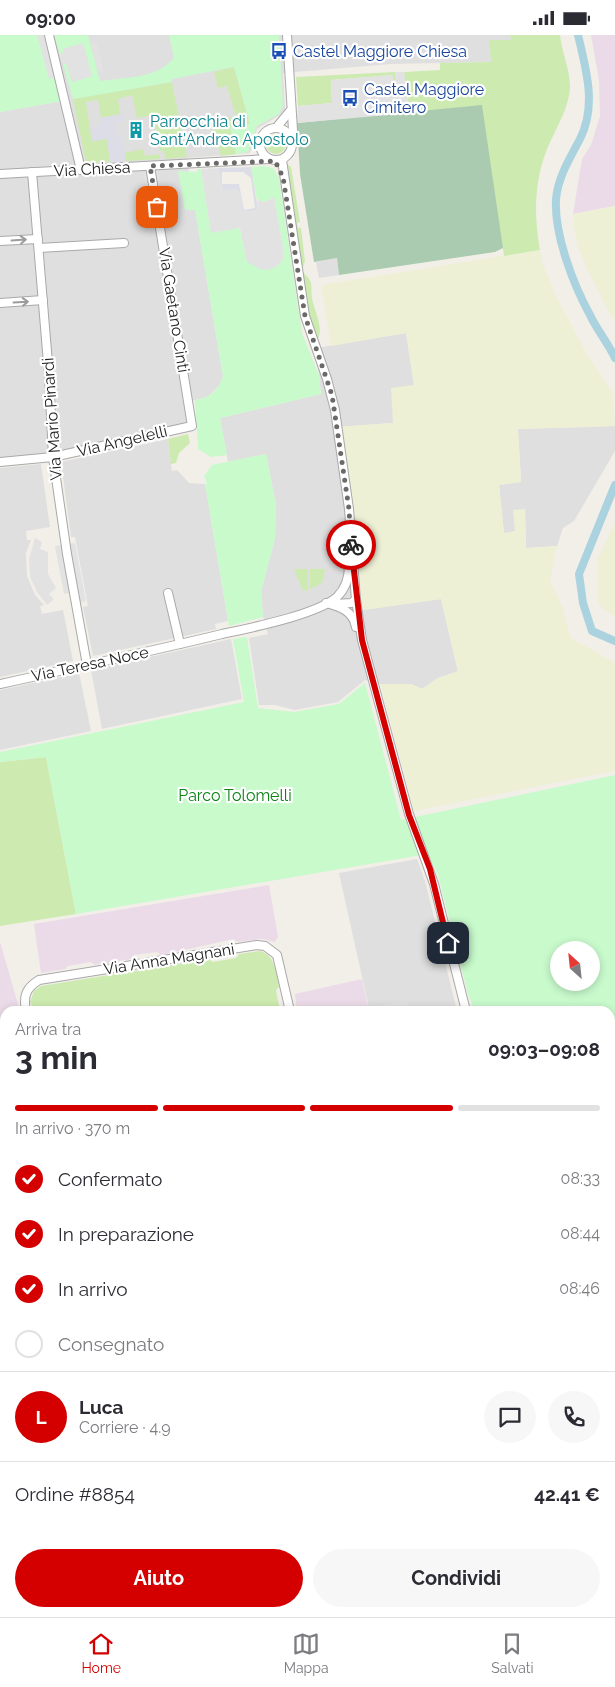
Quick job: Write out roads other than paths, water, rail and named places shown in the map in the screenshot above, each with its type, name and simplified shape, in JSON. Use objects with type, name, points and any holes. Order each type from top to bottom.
[{"type":"street","points":[[50,35],[81,169]]},
{"type":"street","points":[[275,160],[290,153],[292,141],[293,130],[290,111],[287,35]]},
{"type":"street","points":[[243,161],[260,148],[263,134],[276,128],[290,111]]},
{"type":"street","points":[[276,128],[286,132],[292,141]]},
{"type":"street","points":[[260,148],[275,160],[283,177],[305,316],[332,395],[350,517],[356,600],[367,656],[409,815],[434,884],[465,1006]]},
{"type":"street","name":"Via Chiesa","points":[[0,174],[275,160]]},
{"type":"street","name":"Via Gaetano Cinti","points":[[150,166],[192,426]]},
{"type":"street","name":"Via Mario Pinardi","points":[[32,172],[43,300],[53,457],[67,554],[88,665]]},
{"type":"street","points":[[0,241],[38,239]]},
{"type":"street","points":[[38,248],[124,243]]},
{"type":"street","points":[[0,303],[43,300]]},
{"type":"street","name":"Via Angelelli","points":[[0,461],[53,457],[192,426]]},
{"type":"street","points":[[350,517],[347,547],[349,575],[345,585],[331,602],[347,610],[354,619],[360,643],[367,656]]},
{"type":"street","points":[[168,593],[180,644]]},
{"type":"street","name":"Via Teresa Noce","points":[[0,684],[273,623],[331,602],[356,600]]},
{"type":"street","name":"Via Anna Magnani","points":[[26,1006],[25,994],[28,988],[39,980],[257,945],[265,946],[277,955],[289,1006]]},
{"type":"waterway","points":[[578,35],[587,74],[588,114],[580,139],[559,183],[556,213],[561,243],[577,289],[615,358]]},
{"type":"waterway","points":[[615,485],[579,574],[583,603],[592,631],[615,641]]},
{"type":"place","name":"Castel Maggiore Chiesa","points":[[279,51]]},
{"type":"place","name":"Castel Maggiore Cimitero","points":[[350,98]]},
{"type":"place","name":"Parrocchia di Sant'Andrea Apostolo","points":[[136,130]]},
{"type":"park label","name":"Parco Tolomelli","points":[[235,795]]}]
